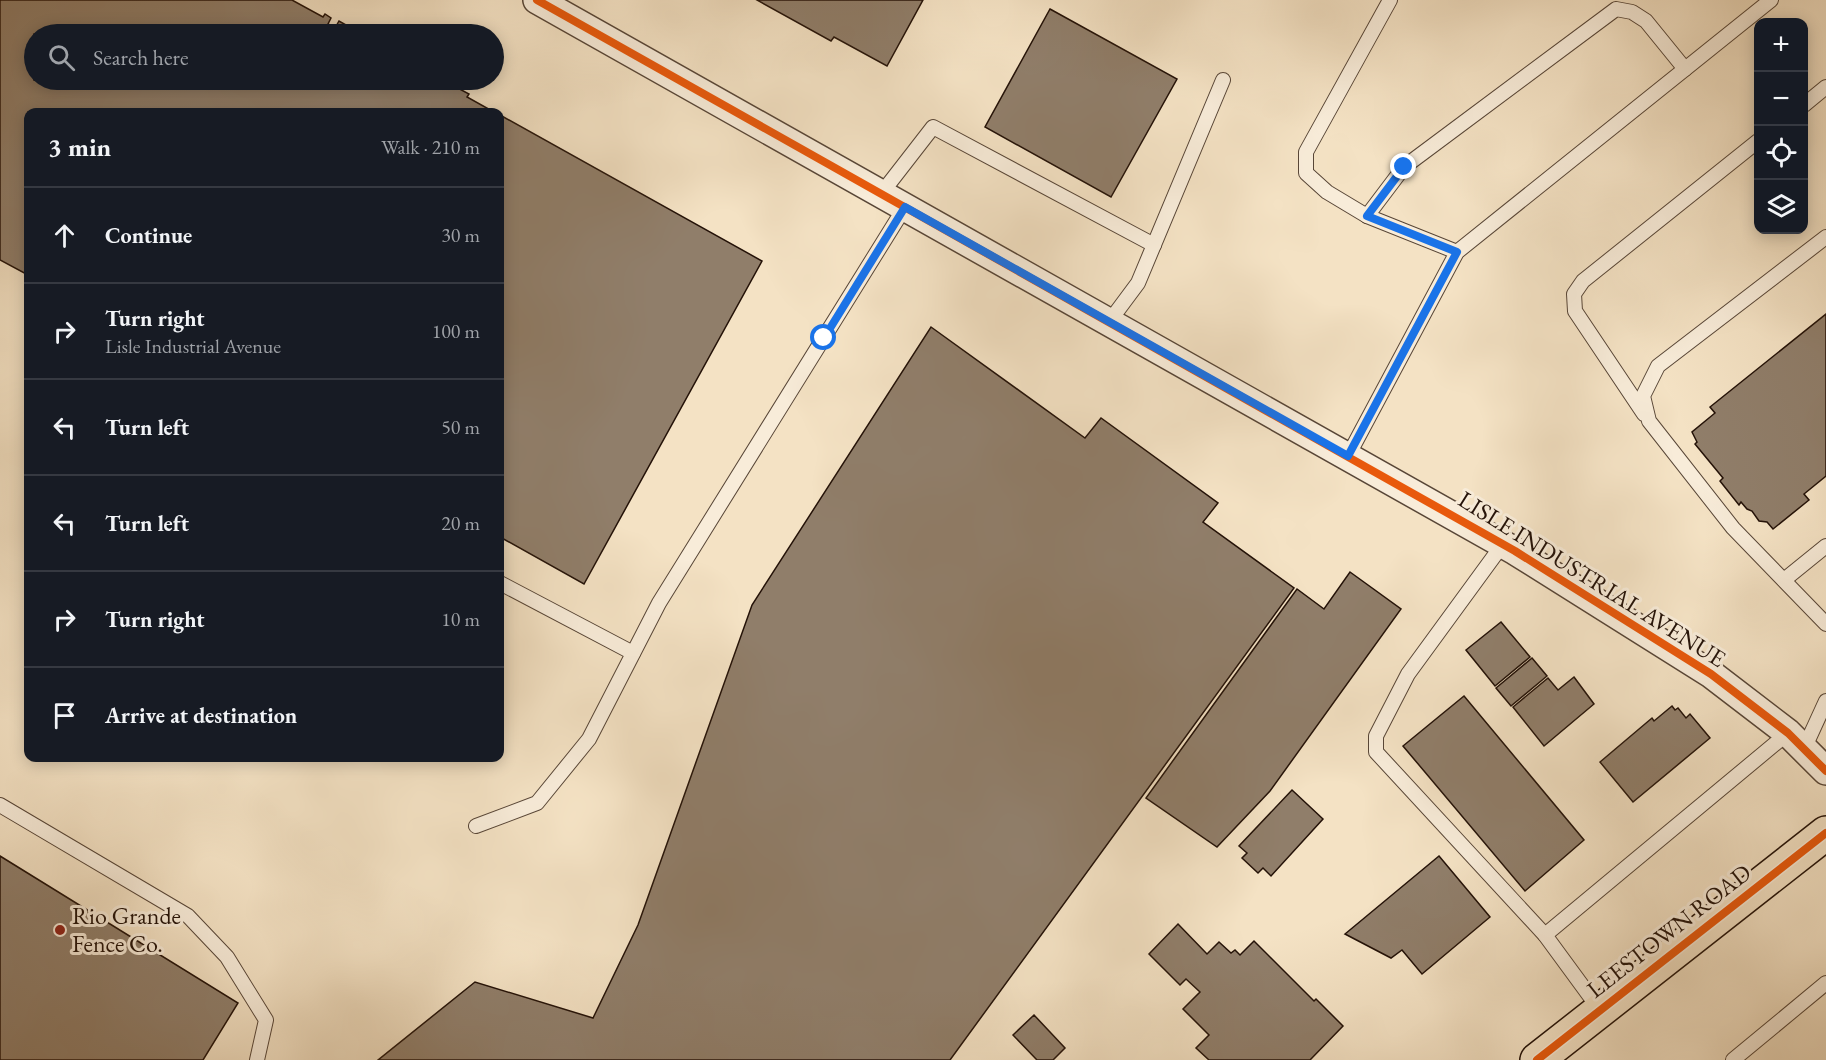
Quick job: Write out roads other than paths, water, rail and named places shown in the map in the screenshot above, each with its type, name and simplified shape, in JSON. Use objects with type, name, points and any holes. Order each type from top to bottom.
[{"type":"main road","name":"LEESTOWN ROAD","points":[[1537,1060],[1826,833]]},
{"type":"street","name":"LISLE INDUSTRIAL AVENUE","points":[[537,0],[1503,544],[1711,674],[1796,741],[1826,771]]},
{"type":"lane","points":[[1390,0],[1306,153],[1306,173],[1327,192],[1367,216],[1457,252]]},
{"type":"lane","points":[[1348,456],[1457,252],[1771,0]]},
{"type":"lane","points":[[1367,216],[1404,167],[1616,9],[1632,12],[1646,21],[1685,69]]},
{"type":"lane","points":[[1109,322],[1138,283],[1223,80]]},
{"type":"lane","points":[[1808,101],[1826,87]]},
{"type":"lane","points":[[881,194],[933,127],[1154,245]]},
{"type":"lane","points":[[1754,144],[1583,280],[1574,294],[1575,311],[1649,421],[1733,528],[1826,624]]},
{"type":"lane","points":[[476,826],[537,803],[589,739],[659,603],[905,207]]},
{"type":"lane","points":[[1649,421],[1643,396],[1658,366],[1826,237]]},
{"type":"lane","points":[[1503,544],[1408,675],[1376,736],[1376,752],[1545,935],[1600,1010]]},
{"type":"lane","points":[[1784,580],[1826,546]]},
{"type":"lane","points":[[504,585],[633,653]]},
{"type":"lane","points":[[1545,935],[1796,741],[1826,701]]},
{"type":"lane","points":[[0,805],[188,916],[227,957],[266,1020],[257,1060]]},
{"type":"lane","points":[[1733,1060],[1826,983]]},
{"type":"place","name":"Rio Grande Fence Co.","points":[[60,930]]}]
